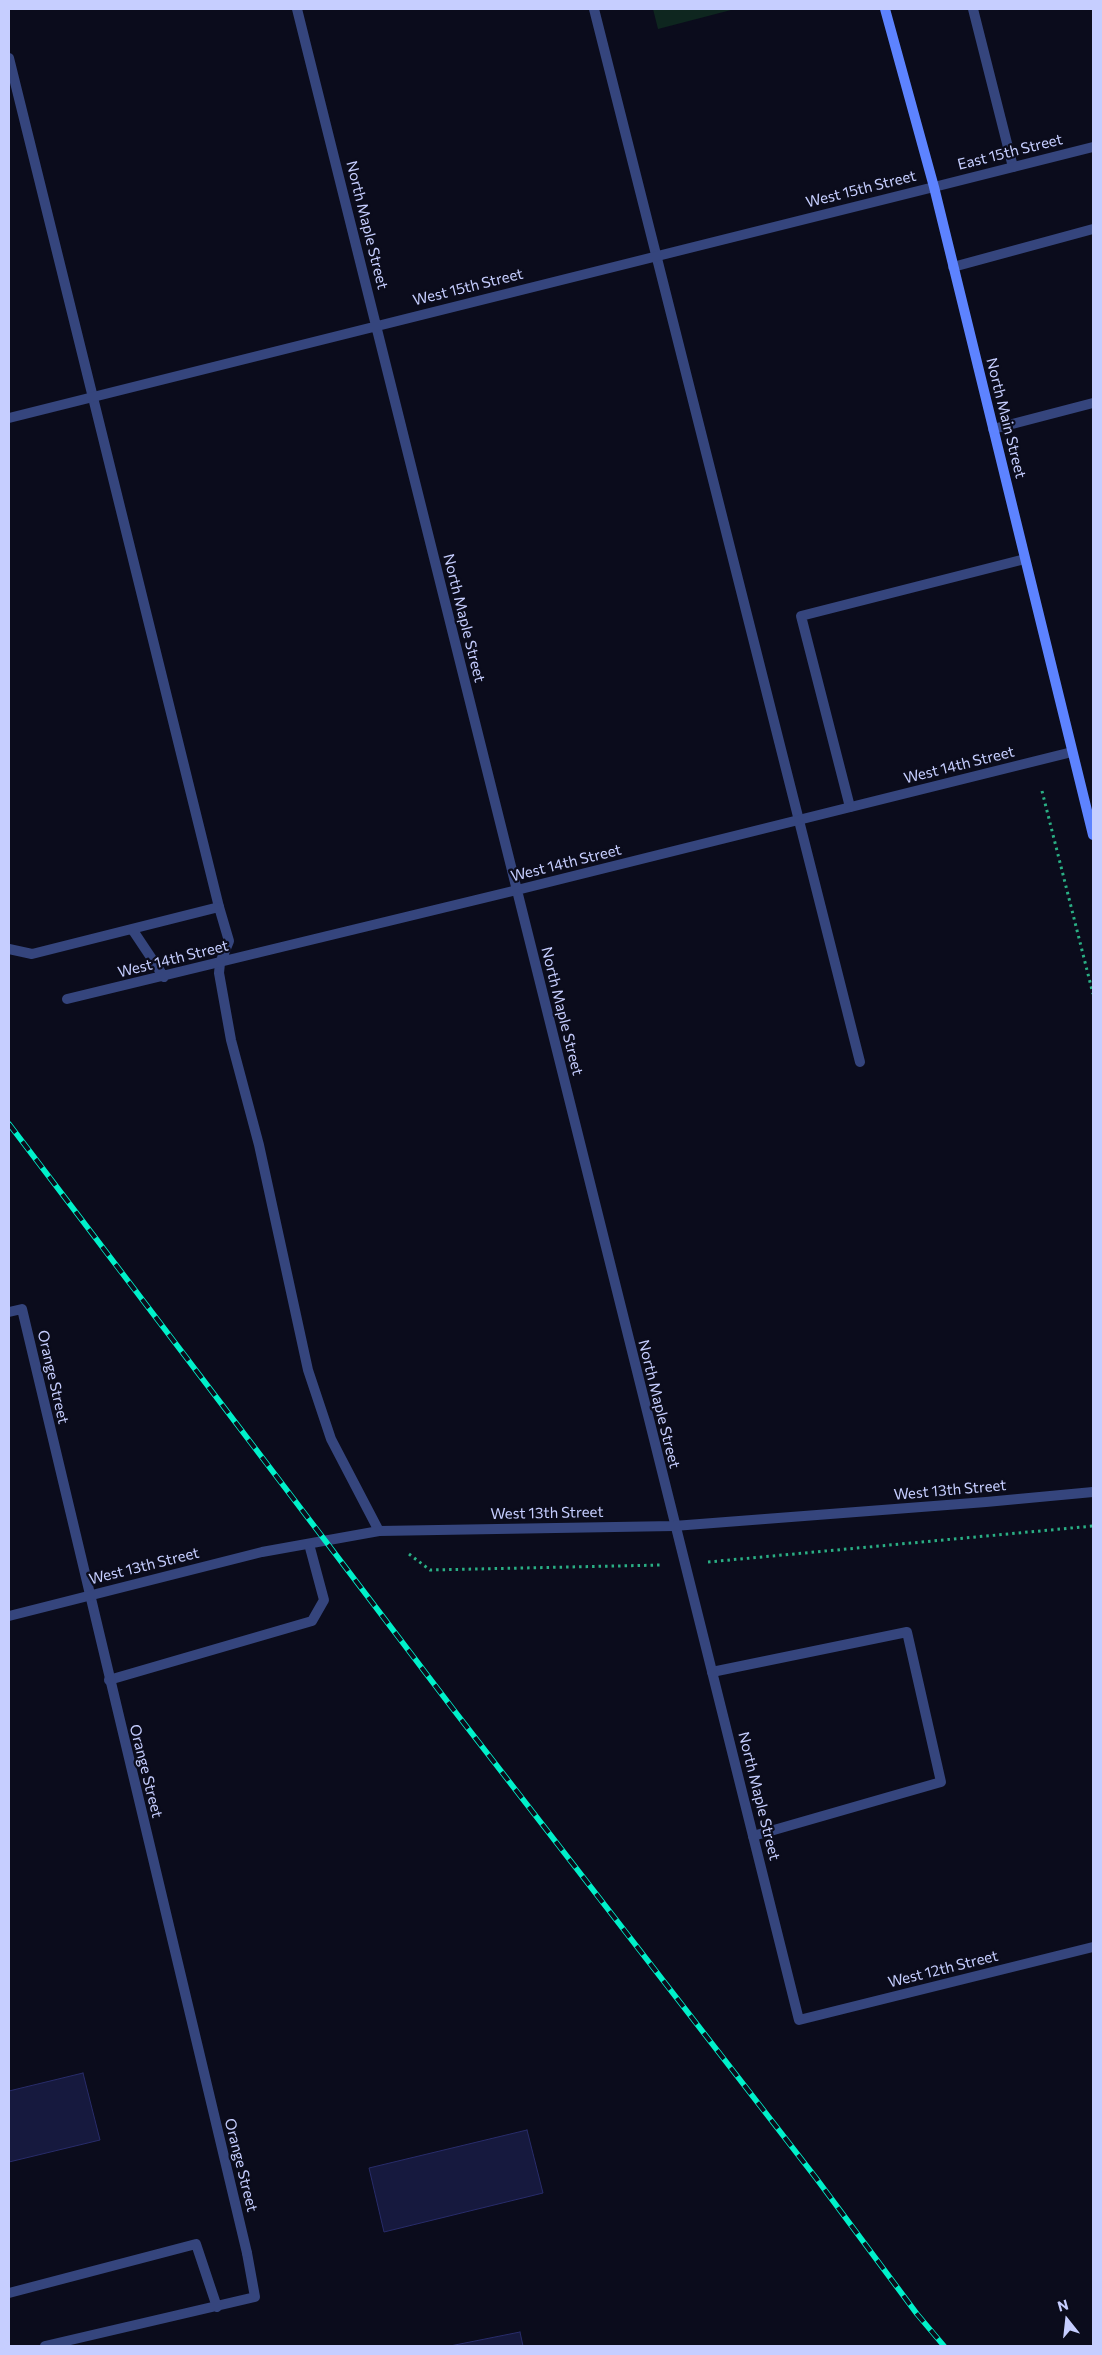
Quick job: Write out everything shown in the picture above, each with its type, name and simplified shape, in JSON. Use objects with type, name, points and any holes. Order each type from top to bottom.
[{"type":"main road","name":"North Main Street","points":[[885,9],[934,187],[1093,835]]},
{"type":"street","name":"North Maple Street","points":[[297,9],[674,1526],[799,2020]]},
{"type":"street","points":[[594,9],[860,1062]]},
{"type":"street","points":[[973,9],[1013,167]]},
{"type":"street","points":[[9,58],[228,941],[220,962],[219,973],[231,1040],[258,1144],[308,1370],[331,1439],[379,1531]]},
{"type":"street","name":"East 15th Street","points":[[934,187],[1093,147]]},
{"type":"street","name":"West 15th Street","points":[[9,418],[934,187]]},
{"type":"street","points":[[953,267],[1093,229]]},
{"type":"street","points":[[993,429],[1093,403]]},
{"type":"street","points":[[850,807],[801,616],[1025,559]]},
{"type":"street","name":"West 14th Street","points":[[67,999],[164,977],[1072,752]]},
{"type":"street","points":[[9,949],[32,954],[219,907]]},
{"type":"street","points":[[132,928],[164,977]]},
{"type":"street","name":"Orange Street","points":[[9,1312],[22,1309],[247,2252],[255,2297],[217,2307]]},
{"type":"street","name":"West 13th Street","points":[[9,1616],[262,1552],[379,1531],[674,1526],[1093,1492]]},
{"type":"street","points":[[109,1680],[312,1622],[324,1600],[309,1544]]},
{"type":"street","points":[[712,1672],[907,1632],[941,1782],[753,1836]]},
{"type":"street","name":"West 12th Street","points":[[799,2020],[1093,1947]]},
{"type":"street","points":[[9,2293],[196,2244],[217,2307],[45,2346]]},
{"type":"path","points":[[1042,791],[1093,994]]},
{"type":"path","points":[[379,1531],[430,1570],[685,1564],[1093,1526]]},
{"type":"green space","points":[[653,9],[735,9],[658,29]]},
{"type":"building","points":[[83,2073],[100,2140],[9,2162],[9,2091]]},
{"type":"building","points":[[527,2130],[543,2193],[384,2232],[369,2168]]},
{"type":"building","points":[[520,2332],[523,2346],[450,2346]]},
{"type":"railway","points":[[9,1124],[453,1709],[816,2178],[917,2314],[944,2346]]}]
